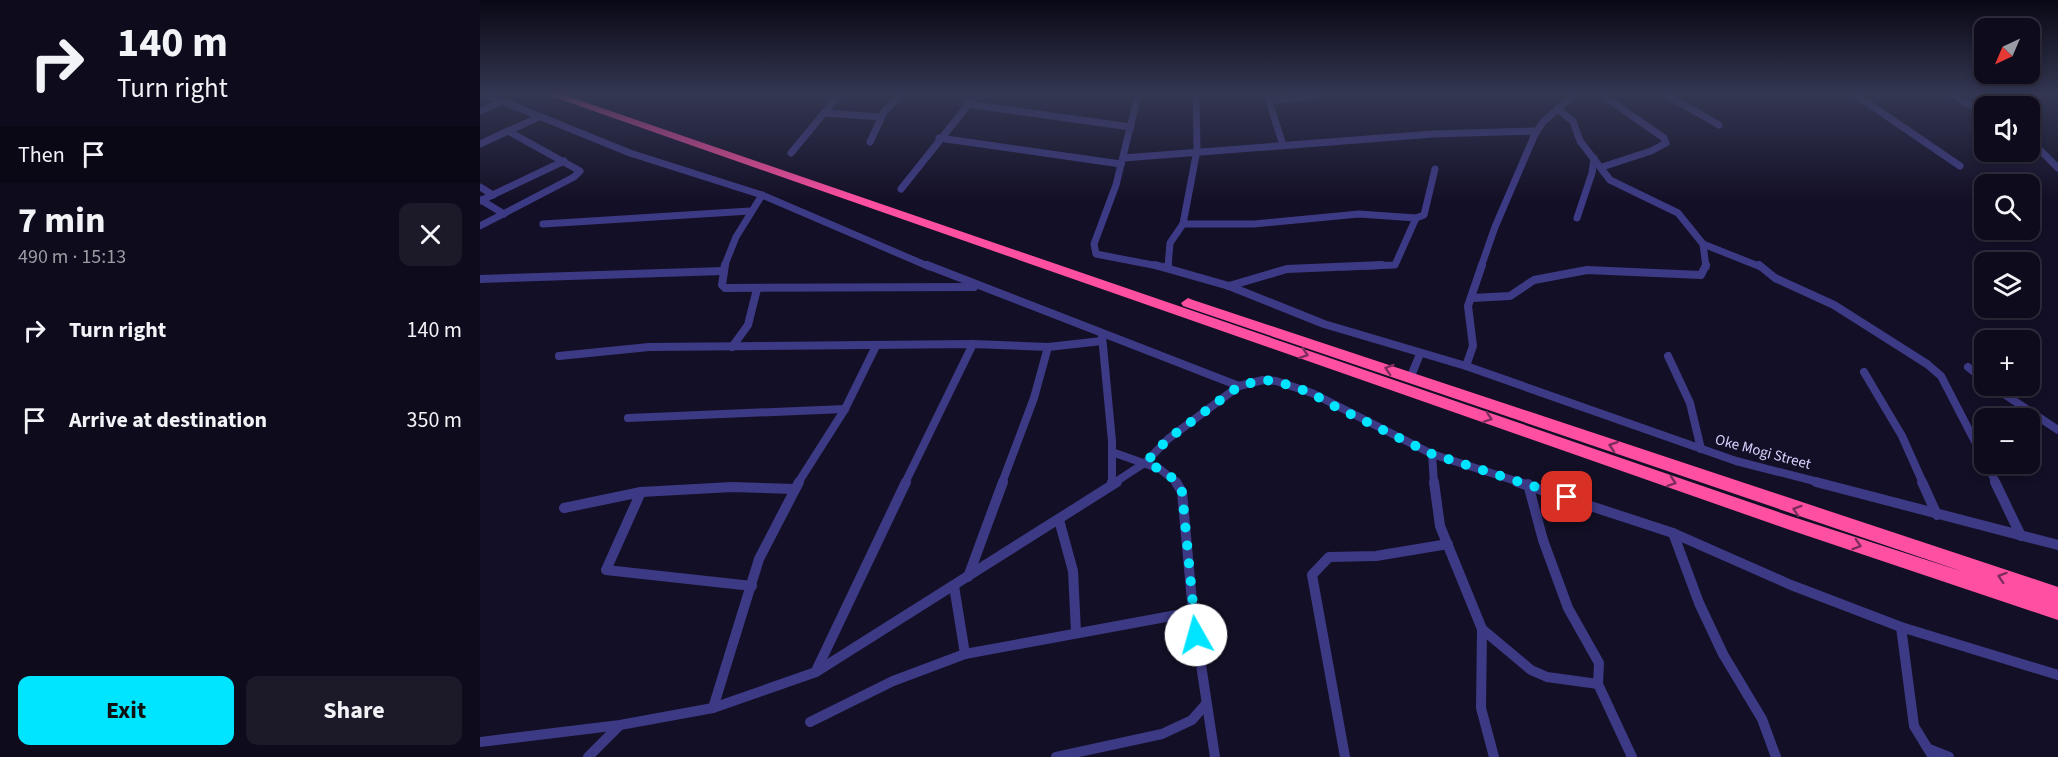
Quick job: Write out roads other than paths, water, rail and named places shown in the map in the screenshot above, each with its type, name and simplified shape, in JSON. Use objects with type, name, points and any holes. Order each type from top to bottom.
[{"type":"highway","points":[[656,130],[1790,523],[2058,611]]},
{"type":"highway","points":[[679,130],[972,231],[1411,376],[1784,506],[2058,595]]},
{"type":"street","points":[[574,130],[606,141],[630,153],[762,195],[1102,338],[1239,386]]},
{"type":"street","points":[[791,153],[810,130]]},
{"type":"street","points":[[870,142],[875,130]]},
{"type":"street","points":[[901,189],[945,130]]},
{"type":"street","points":[[1122,160],[1130,130]]},
{"type":"street","points":[[1168,268],[1170,243],[1183,224],[1194,156],[1197,150],[1197,130]]},
{"type":"street","points":[[1278,130],[1283,145]]},
{"type":"street","points":[[1576,130],[1578,137],[1614,183],[1678,213],[1703,244],[1760,266],[1775,278],[1834,305],[1927,364],[1941,376],[1974,440]]},
{"type":"street","points":[[1602,167],[1651,151],[1666,143],[1664,138],[1653,130]]},
{"type":"street","points":[[1906,130],[1960,166]]},
{"type":"street","points":[[480,144],[508,131],[580,171],[579,174],[480,226]]},
{"type":"street","points":[[939,138],[1122,160],[1194,156],[1283,145],[1482,131],[1537,131],[1496,227],[1467,313],[1475,344],[1466,366]]},
{"type":"street","points":[[2040,150],[2058,168]]},
{"type":"street","points":[[1577,218],[1594,158]]},
{"type":"street","name":"Oke Mogi Street","points":[[1122,160],[1094,244],[1096,254],[1168,268],[1229,286],[1324,324],[1466,366],[1701,449],[1937,515],[2058,545]]},
{"type":"street","points":[[481,201],[564,161]]},
{"type":"street","points":[[1183,224],[1254,224],[1359,214],[1416,218],[1425,215],[1435,169]]},
{"type":"street","points":[[480,187],[493,195]]},
{"type":"street","points":[[762,195],[739,228],[723,271],[722,285],[725,288],[977,287]]},
{"type":"street","points":[[481,201],[504,214]]},
{"type":"street","points":[[543,224],[750,211]]},
{"type":"street","points":[[1229,286],[1287,269],[1395,265],[1416,218]]},
{"type":"street","points":[[1472,297],[1510,296],[1534,280],[1587,270],[1701,274],[1706,269],[1703,244]]},
{"type":"street","points":[[480,279],[723,271]]},
{"type":"street","points":[[732,347],[748,325],[757,289]]},
{"type":"street","points":[[560,356],[649,346],[973,344],[1048,347],[1102,338]]},
{"type":"street","points":[[1102,338],[1112,452],[1112,485]]},
{"type":"street","points":[[816,672],[862,567],[901,494],[973,344]]},
{"type":"street","points":[[713,708],[759,559],[795,489],[845,410],[876,346]]},
{"type":"street","points":[[968,578],[1034,398],[1048,347]]},
{"type":"street","points":[[1411,376],[1420,354]]},
{"type":"street","points":[[1668,356],[1690,403],[1701,449]]},
{"type":"street","points":[[1968,367],[1974,372]]},
{"type":"street","points":[[1864,372],[1902,436],[1937,515]]},
{"type":"street","points":[[480,742],[620,725],[713,708],[816,672],[1112,485],[1146,462],[1168,439],[1239,386],[1263,380],[1312,393],[1432,454],[1673,533],[1791,585],[1900,627],[2058,675]]},
{"type":"street","points":[[2007,396],[2058,430]]},
{"type":"street","points":[[628,418],[845,410]]},
{"type":"street","points":[[1112,452],[1121,457],[1146,462],[1179,483],[1182,492],[1193,612],[1205,705],[1215,757]]},
{"type":"street","points":[[1432,454],[1431,465],[1440,526],[1482,628],[1504,650],[1531,670],[1547,677],[1598,684]]},
{"type":"street","points":[[1992,474],[2021,536]]},
{"type":"street","points":[[1528,484],[1543,540],[1568,608],[1599,663],[1598,684],[1629,746],[1632,757]]},
{"type":"street","points":[[564,508],[640,492],[732,487],[795,489]]},
{"type":"street","points":[[640,492],[606,570],[752,586]]},
{"type":"street","points":[[1059,520],[1073,571],[1076,632]]},
{"type":"street","points":[[1673,533],[1699,603],[1723,654],[1762,719],[1776,757]]},
{"type":"street","points":[[1345,757],[1312,575],[1329,557],[1376,556],[1448,544]]},
{"type":"street","points":[[954,586],[965,654]]},
{"type":"street","points":[[810,722],[893,681],[965,654],[1193,612]]},
{"type":"street","points":[[1900,627],[1914,726],[1931,753],[1949,757]]},
{"type":"street","points":[[1482,628],[1478,701],[1483,728],[1494,757]]},
{"type":"street","points":[[1056,757],[1162,734],[1192,720],[1205,705]]},
{"type":"street","points":[[588,757],[620,725]]}]
